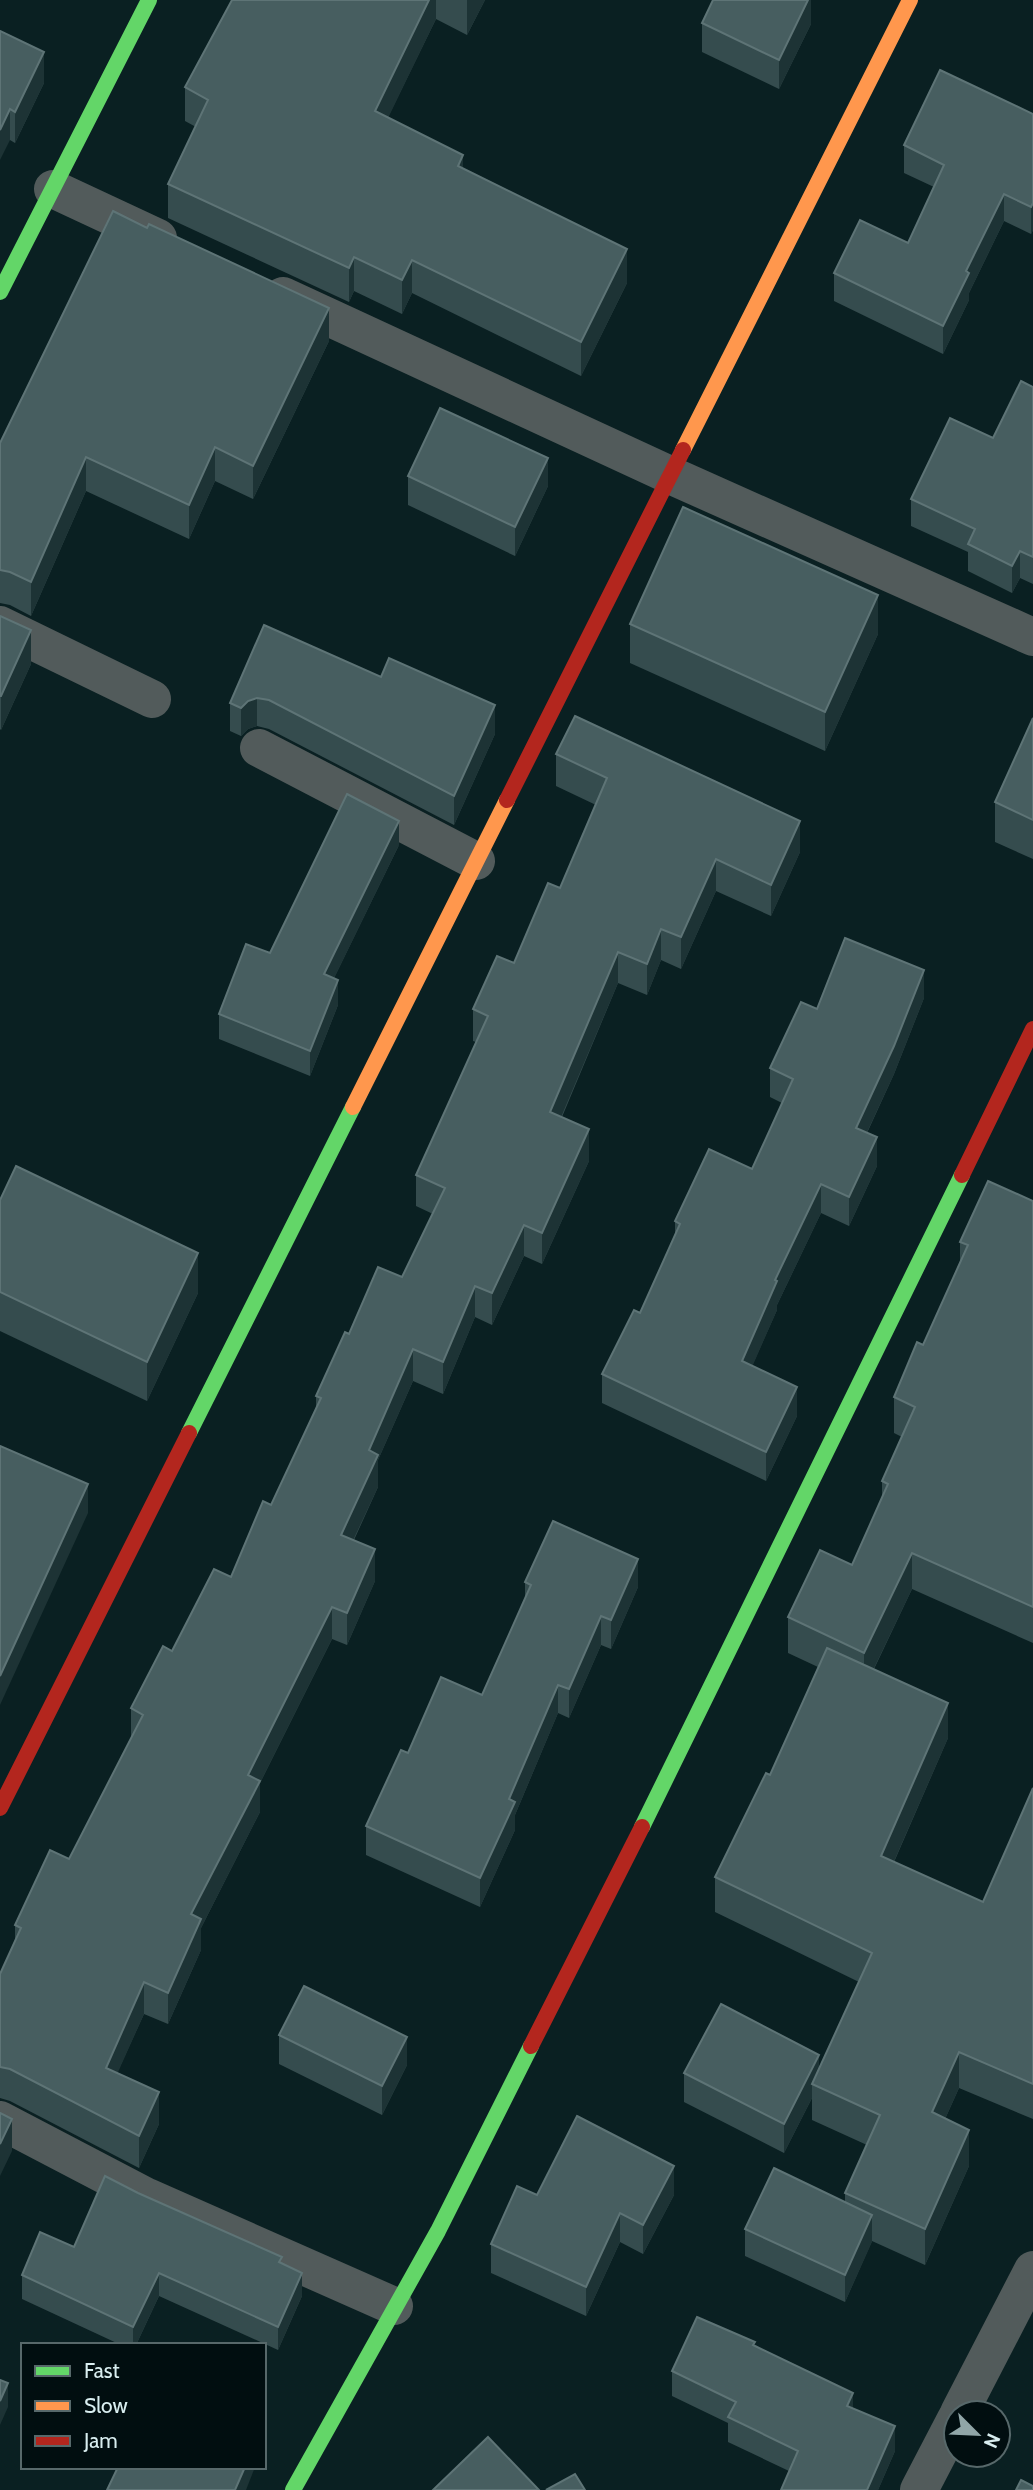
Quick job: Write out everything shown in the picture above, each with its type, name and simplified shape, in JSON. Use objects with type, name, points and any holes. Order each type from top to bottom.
[{"type":"street","points":[[0,1808],[10,1764],[476,861],[910,0]]},
{"type":"street","points":[[0,292],[144,2]]},
{"type":"street","points":[[53,189],[191,253]]},
{"type":"street","points":[[254,283],[670,475],[1033,637]]},
{"type":"street","points":[[0,625],[152,699]]},
{"type":"street","points":[[259,748],[476,861]]},
{"type":"street","points":[[293,2490],[438,2231],[691,1730],[1033,1029]]},
{"type":"street","points":[[0,2120],[147,2197],[394,2306]]},
{"type":"street","points":[[966,2399],[1033,2270]]},
{"type":"street","points":[[919,2490],[942,2446]]},
{"type":"building","points":[[232,0],[429,0],[375,111],[463,155],[458,166],[627,249],[581,342],[412,260],[402,280],[354,257],[349,268],[168,184],[208,100],[185,87]]},
{"type":"building","points":[[713,0],[808,0],[779,60],[702,23]]},
{"type":"building","points":[[0,31],[44,52],[15,112],[10,109],[0,130]]},
{"type":"building","points":[[940,70],[1033,114],[1033,203],[1031,207],[1004,194],[966,271],[969,273],[943,326],[834,273],[860,220],[908,243],[944,165],[904,145]]},
{"type":"building","points":[[113,211],[147,228],[149,224],[329,308],[253,466],[215,447],[189,505],[86,457],[31,582],[0,570],[0,443]]},
{"type":"building","points":[[1021,381],[1033,387],[1033,557],[1020,551],[1012,566],[968,544],[975,529],[911,499],[950,418],[993,438]]},
{"type":"building","points":[[440,408],[548,458],[515,527],[408,476]]},
{"type":"building","points":[[683,507],[878,595],[825,712],[630,624]]},
{"type":"building","points":[[0,616],[31,630],[1,696],[0,696]]},
{"type":"building","points":[[264,625],[381,677],[389,658],[495,705],[454,796],[269,700],[257,698],[248,701],[241,708],[230,703]]},
{"type":"building","points":[[575,716],[800,821],[771,885],[716,859],[681,937],[661,929],[647,964],[618,952],[550,1112],[589,1129],[542,1233],[524,1225],[492,1293],[475,1286],[443,1362],[413,1349],[369,1450],[378,1455],[341,1535],[375,1549],[347,1613],[332,1607],[248,1775],[260,1781],[191,1914],[201,1919],[168,1993],[144,1982],[106,2068],[159,2092],[139,2136],[10,2069],[0,2067],[0,1974],[21,1928],[15,1925],[50,1850],[69,1859],[143,1715],[131,1708],[163,1646],[172,1651],[214,1569],[231,1577],[263,1501],[271,1505],[321,1398],[316,1396],[345,1332],[349,1334],[378,1267],[402,1277],[445,1188],[416,1175],[488,1016],[473,1009],[497,956],[514,963],[548,883],[560,888],[607,778],[556,754]]},
{"type":"building","points":[[1033,718],[1033,820],[995,802]]},
{"type":"building","points":[[347,794],[399,821],[324,974],[338,980],[310,1051],[219,1014],[246,944],[270,953]]},
{"type":"building","points":[[845,938],[924,970],[894,1046],[856,1128],[877,1137],[849,1197],[821,1184],[775,1280],[777,1281],[742,1361],[797,1387],[766,1452],[602,1374],[634,1310],[640,1313],[680,1224],[675,1221],[709,1149],[752,1169],[793,1079],[770,1068],[801,1002],[817,1009]]},
{"type":"building","points":[[16,1166],[198,1253],[147,1362],[0,1292],[0,1200]]},
{"type":"building","points":[[988,1181],[1033,1201],[1033,1607],[912,1553],[864,1653],[788,1617],[820,1550],[852,1565],[888,1484],[882,1481],[915,1407],[894,1397],[917,1342],[923,1345],[968,1245],[960,1242]]},
{"type":"building","points":[[0,1446],[88,1484],[0,1676]]},
{"type":"building","points":[[553,1521],[638,1559],[611,1620],[601,1616],[569,1689],[558,1685],[509,1799],[515,1802],[480,1878],[366,1826],[401,1750],[408,1753],[441,1677],[482,1695],[531,1585],[525,1582]]},
{"type":"building","points":[[827,1648],[948,1703],[881,1856],[983,1902],[1033,1788],[1033,2084],[959,2052],[932,2112],[969,2130],[925,2229],[845,2193],[880,2115],[812,2084],[872,1953],[715,1877],[766,1773],[770,1775]]},
{"type":"building","points":[[304,1986],[407,2037],[382,2086],[279,2035]]},
{"type":"building","points":[[721,2004],[819,2055],[784,2124],[684,2073]]},
{"type":"building","points":[[0,2113],[12,2119],[0,2144]]},
{"type":"building","points":[[577,2116],[674,2166],[643,2225],[620,2213],[586,2287],[491,2244],[517,2186],[537,2195]]},
{"type":"building","points":[[774,2168],[872,2215],[845,2275],[745,2229]]},
{"type":"building","points":[[105,2176],[282,2257],[279,2262],[302,2273],[278,2327],[159,2273],[133,2327],[22,2275],[40,2232],[74,2247]]},
{"type":"building","points":[[697,2317],[755,2342],[753,2345],[853,2393],[847,2406],[895,2426],[867,2490],[781,2490],[798,2451],[728,2417],[736,2402],[672,2371]]},
{"type":"building","points":[[0,2380],[8,2383],[0,2401]]},
{"type":"building","points":[[488,2437],[539,2490],[433,2490]]},
{"type":"building","points":[[117,2469],[244,2469],[235,2490],[107,2490]]},
{"type":"building","points":[[575,2474],[585,2490],[546,2490]]},
{"type":"building","points":[[1021,2480],[1033,2486],[1033,2490],[1016,2490]]},
{"type":"traffic: fast","points":[[0,292],[149,0]]},
{"type":"traffic: fast","points":[[189,1433],[353,1107]]},
{"type":"traffic: fast","points":[[642,1827],[962,1175]]},
{"type":"traffic: fast","points":[[293,2490],[438,2231],[531,2046]]},
{"type":"traffic: slow","points":[[683,450],[910,0]]},
{"type":"traffic: slow","points":[[353,1107],[507,800]]},
{"type":"traffic: jam","points":[[507,800],[683,450]]},
{"type":"traffic: jam","points":[[962,1175],[1033,1029]]},
{"type":"traffic: jam","points":[[0,1808],[189,1433]]},
{"type":"traffic: jam","points":[[531,2046],[642,1827]]}]
